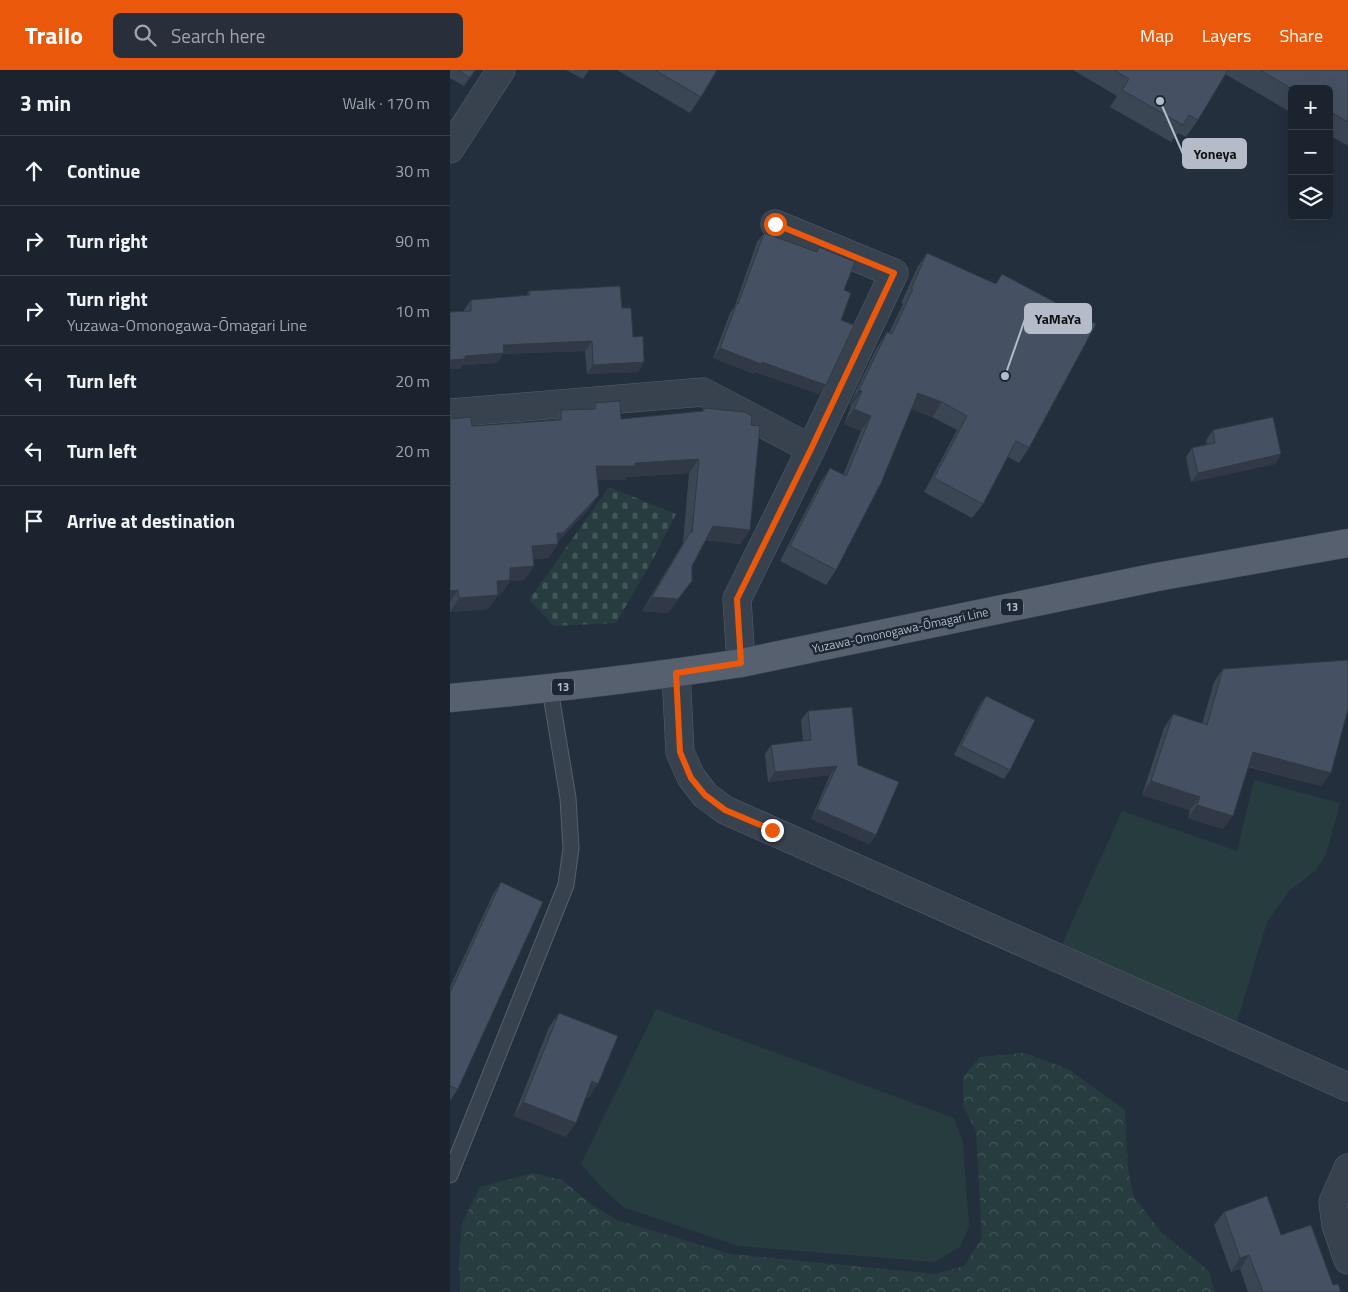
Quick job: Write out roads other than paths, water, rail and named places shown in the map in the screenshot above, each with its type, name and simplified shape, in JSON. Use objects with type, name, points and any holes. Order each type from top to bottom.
[{"type":"main road","name":"Yuzawa-Omonogawa-Ōmagari Line","points":[[450,698],[676,673],[741,663],[1157,577],[1348,543]]},
{"type":"street","points":[[454,134],[501,70]]},
{"type":"street","points":[[741,663],[737,599],[811,449],[894,273],[775,224]]},
{"type":"street","points":[[450,413],[703,392],[811,449]]},
{"type":"street","points":[[676,673],[680,752],[691,778],[705,795],[725,810],[1348,1087]]},
{"type":"street","points":[[1348,1168],[1333,1202],[1336,1225],[1348,1260]]},
{"type":"lane","points":[[450,1175],[566,885],[571,848],[568,798],[550,688]]},
{"type":"place","name":"Yoneya","points":[[1160,101]]},
{"type":"place","name":"YaMaYa","points":[[1005,376]]}]
